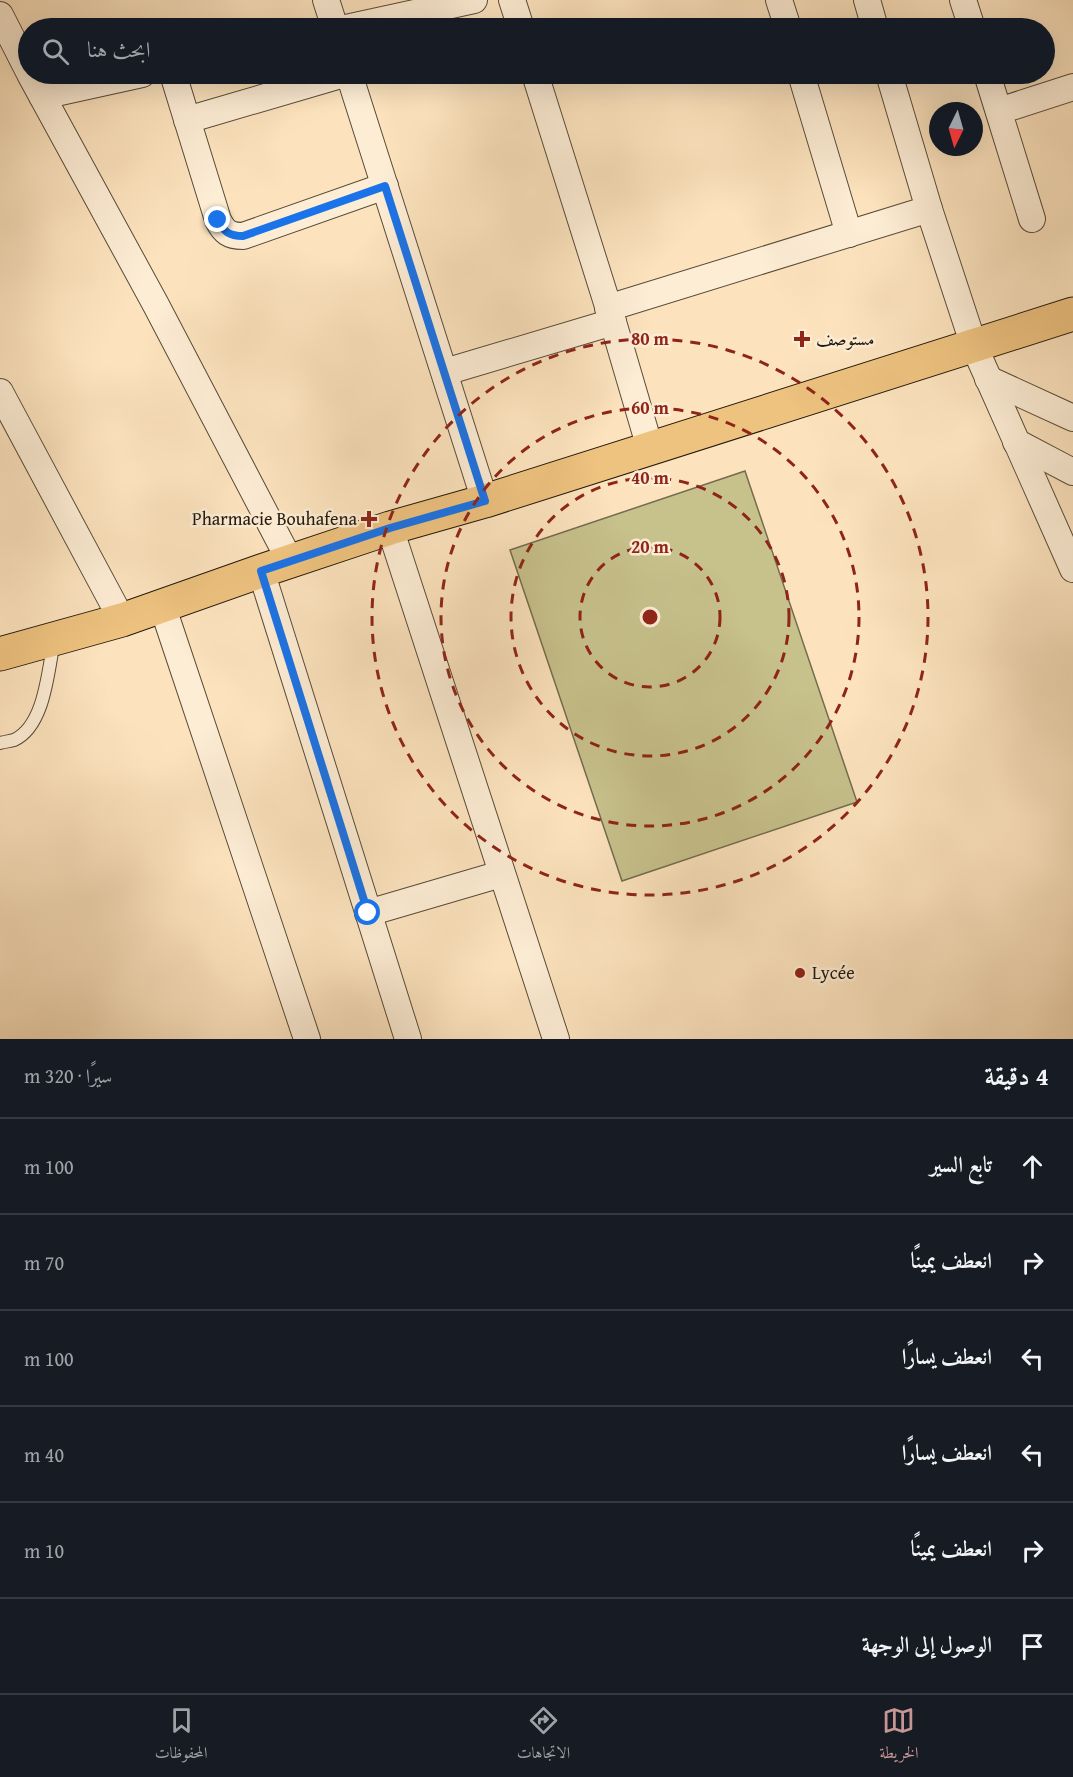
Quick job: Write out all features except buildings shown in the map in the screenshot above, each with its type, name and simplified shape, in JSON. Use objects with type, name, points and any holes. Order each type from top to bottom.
[{"type":"main road","points":[[0,654],[122,620],[390,528],[485,501],[1073,314]]},
{"type":"street","points":[[326,0],[332,18]]},
{"type":"street","points":[[392,18],[474,0]]},
{"type":"street","points":[[512,0],[517,18]]},
{"type":"street","points":[[779,0],[785,18]]},
{"type":"street","points":[[867,0],[872,18]]},
{"type":"street","points":[[963,0],[969,18]]},
{"type":"street","points":[[0,15],[18,50]]},
{"type":"street","points":[[35,84],[156,305],[275,566],[368,913],[408,1039]]},
{"type":"street","points":[[176,84],[218,220],[227,234],[243,236],[385,186]]},
{"type":"street","points":[[188,120],[310,84]]},
{"type":"street","points":[[352,84],[485,501]]},
{"type":"street","points":[[538,84],[650,448]]},
{"type":"street","points":[[804,84],[849,234]]},
{"type":"street","points":[[892,84],[929,209],[974,346],[1073,568]]},
{"type":"street","points":[[990,84],[1032,219]]},
{"type":"street","points":[[999,111],[1073,87]]},
{"type":"street","points":[[445,372],[849,234],[929,209]]},
{"type":"street","points":[[988,379],[1073,418]]},
{"type":"street","points":[[0,392],[122,620]]},
{"type":"street","points":[[1016,442],[1073,472]]},
{"type":"street","points":[[390,528],[556,1039]]},
{"type":"street","points":[[162,605],[307,1039]]},
{"type":"street","points":[[368,913],[501,874]]},
{"type":"lane","points":[[0,743],[15,739],[34,723],[42,703],[54,640]]},
{"type":"shaded area","points":[[745,471],[857,802],[622,881],[510,550]]},
{"type":"place","name":"مستوصف","points":[[802,339]]},
{"type":"place","name":"Pharmacie Bouhafena","points":[[369,519]]},
{"type":"place","name":"Lycée","points":[[800,973]]},
{"type":"route","points":[[218,220],[227,234],[243,236],[385,186],[485,501],[390,528],[261,571],[368,913]]}]
